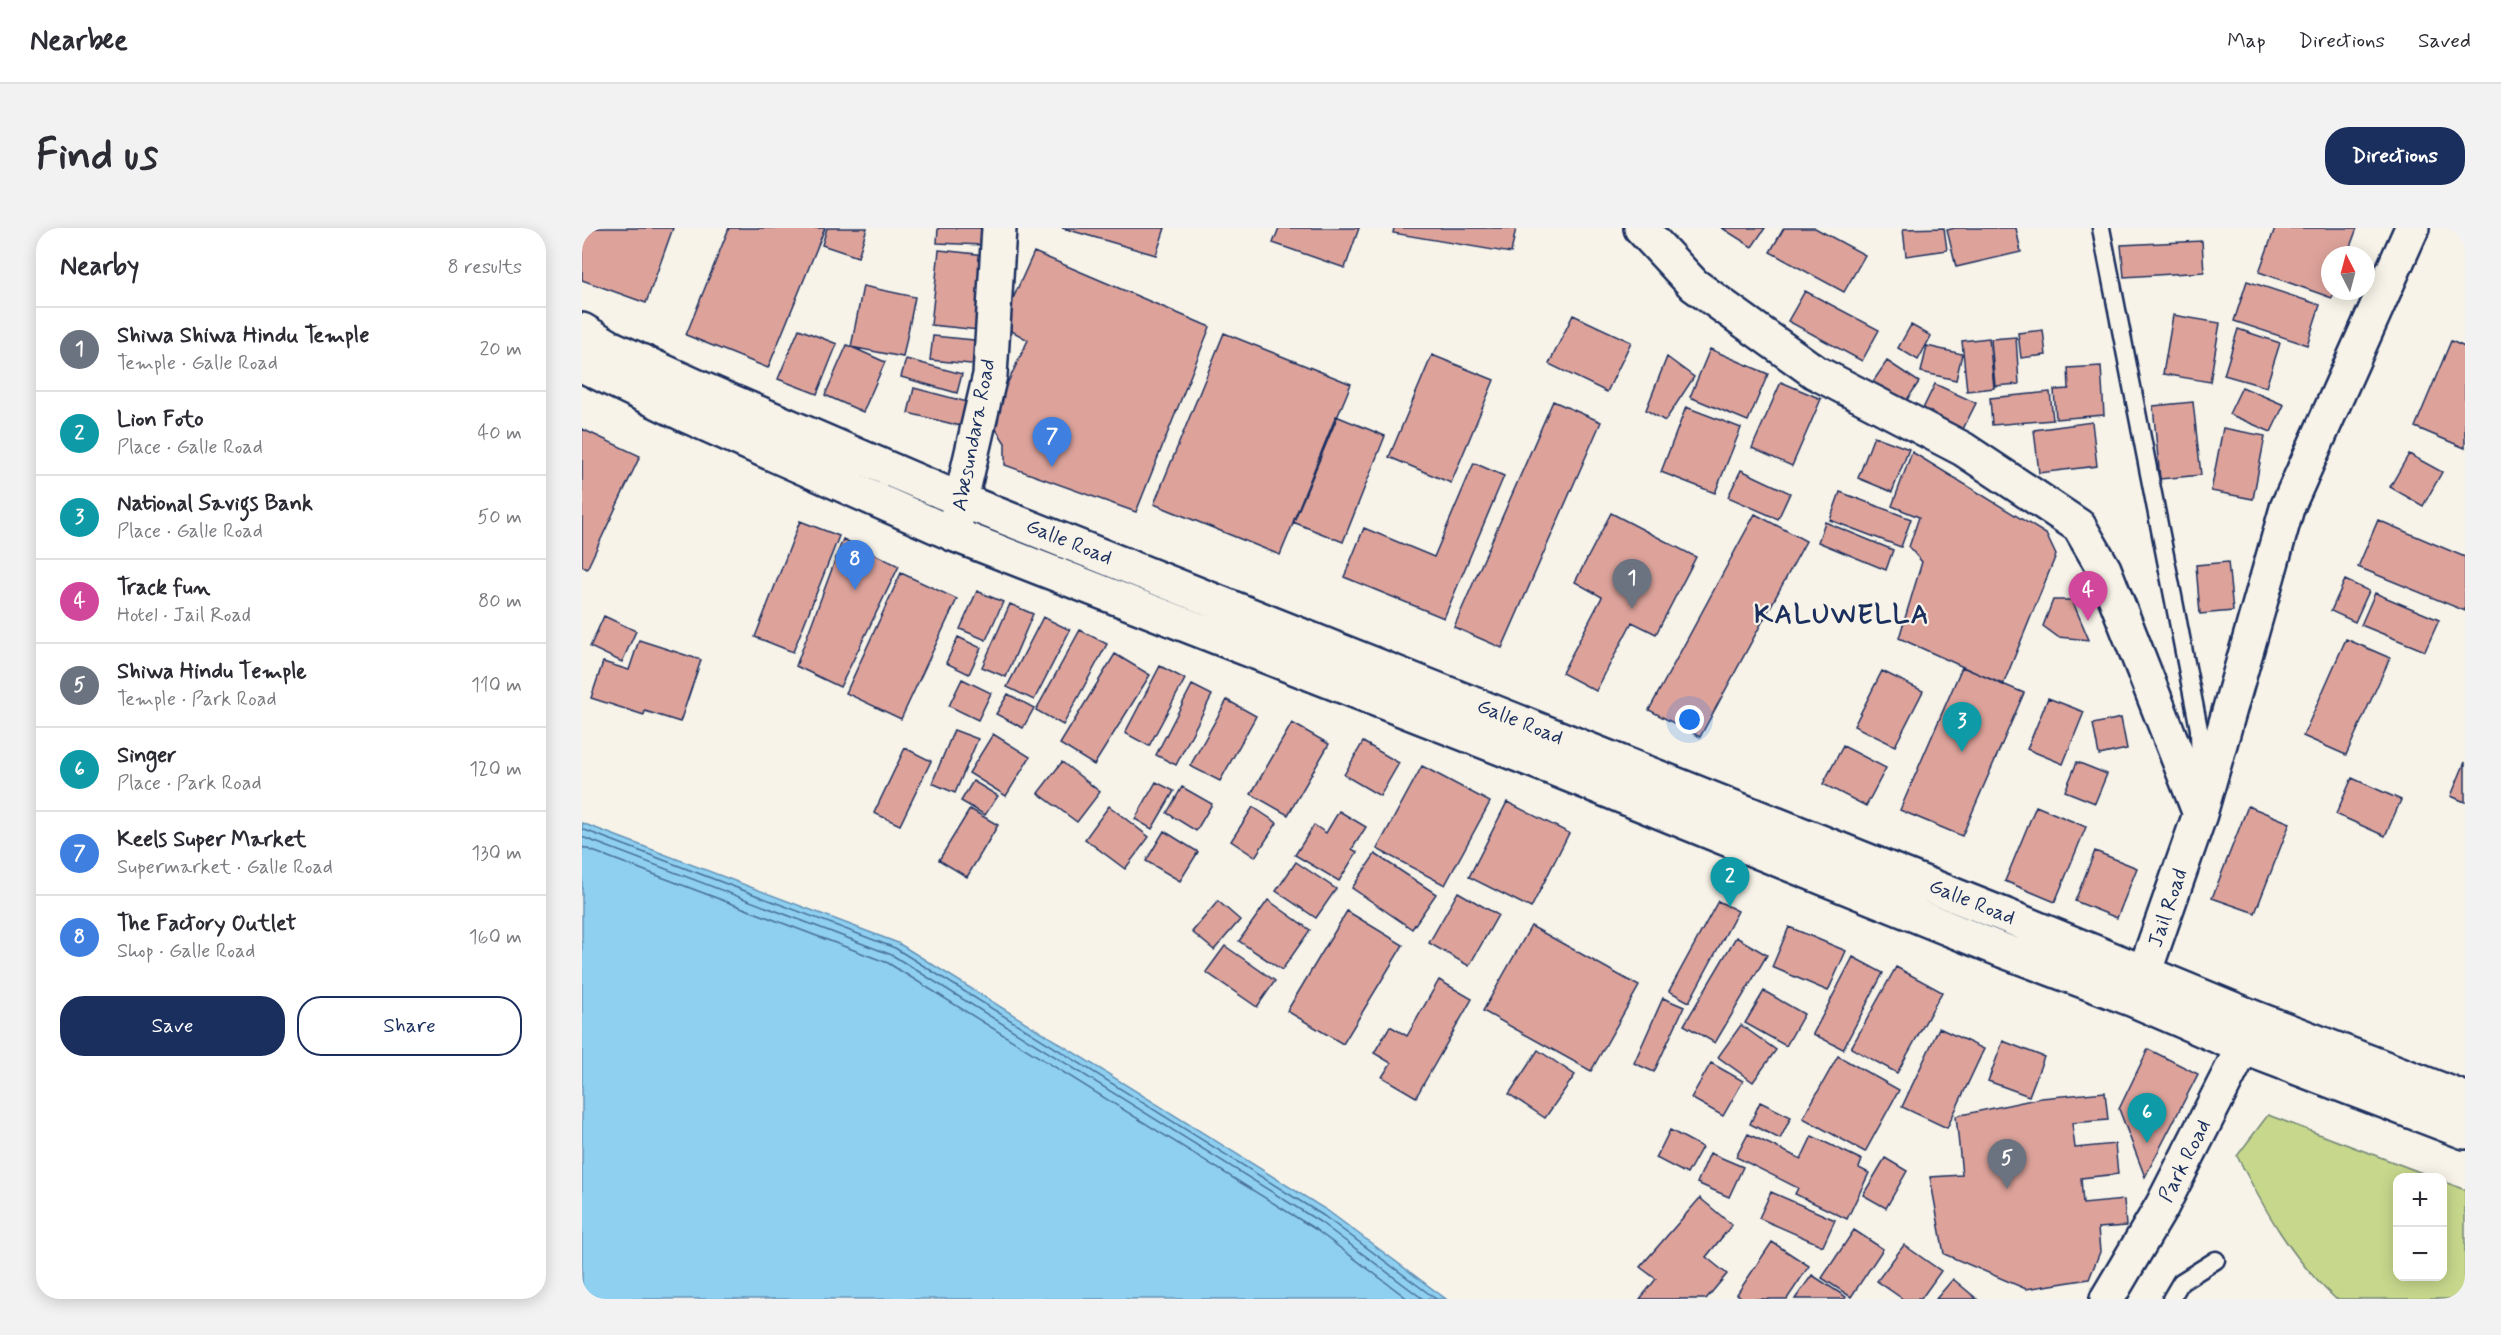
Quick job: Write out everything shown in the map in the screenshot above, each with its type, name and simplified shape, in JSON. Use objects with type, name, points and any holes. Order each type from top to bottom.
[{"type":"main road","name":"Abesundara Road","points":[[953,534],[990,375],[999,228]]},
{"type":"main road","points":[[1641,228],[1694,285],[1815,372],[1963,449],[2079,526],[2103,569],[2200,814]]},
{"type":"main road","name":"Jail Road","points":[[2140,987],[2200,814],[2288,508],[2412,228]]},
{"type":"main road","name":"Galle Road","points":[[582,330],[612,348],[698,387],[961,500],[1981,905],[2140,987],[2249,1033],[2465,1132]]},
{"type":"main road","name":"Galle Road","points":[[582,365],[685,415],[953,534],[1552,768],[1988,945],[2140,987]]},
{"type":"main road","name":"Galle Road","points":[[2249,1033],[2465,1099]]},
{"type":"main road","name":"Park Road","points":[[2107,1299],[2162,1206],[2249,1033]]},
{"type":"lane","points":[[2101,228],[2199,729],[2200,814]]},
{"type":"lane","points":[[2171,1299],[2181,1282],[2216,1260]]},
{"type":"green space","points":[[2268,1115],[2422,1173],[2393,1173],[2393,1281],[2447,1281],[2447,1183],[2465,1190],[2465,1299],[2336,1299],[2320,1284],[2292,1250],[2268,1214],[2237,1156]]},
{"type":"water","points":[[582,823],[898,943],[1328,1211],[1446,1299],[582,1299]]},
{"type":"building","points":[[589,228],[673,228],[646,303],[582,280],[582,247]]},
{"type":"building","points":[[729,228],[825,228],[768,368],[686,335]]},
{"type":"building","points":[[827,228],[867,228],[858,257],[822,245]]},
{"type":"building","points":[[938,228],[982,228],[982,245],[937,243]]},
{"type":"building","points":[[1062,228],[1165,228],[1156,255]]},
{"type":"building","points":[[1279,228],[1359,228],[1345,268],[1273,243]]},
{"type":"building","points":[[1394,228],[1516,228],[1511,253],[1393,233]]},
{"type":"building","points":[[1722,228],[1765,228],[1752,247]]},
{"type":"building","points":[[1784,228],[1815,228],[1865,255],[1844,292],[1770,252]]},
{"type":"building","points":[[1944,228],[1947,250],[1906,256],[1903,229]]},
{"type":"building","points":[[2016,228],[2021,252],[1956,267],[1947,230]]},
{"type":"building","points":[[2275,228],[2357,228],[2350,246],[2321,246],[2321,294],[2259,272]]},
{"type":"building","points":[[2202,241],[2204,272],[2124,277],[2121,245]]},
{"type":"building","points":[[939,250],[986,255],[979,330],[931,325]]},
{"type":"building","points":[[1034,252],[1210,327],[1136,512],[1005,465],[1005,443],[990,420],[1028,340],[1001,325]]},
{"type":"building","points":[[2247,281],[2320,305],[2307,345],[2234,321]]},
{"type":"building","points":[[863,286],[915,297],[903,357],[851,347]]},
{"type":"building","points":[[1805,291],[1879,330],[1862,361],[1788,321]]},
{"type":"building","points":[[1573,315],[1631,342],[1607,392],[1549,364]]},
{"type":"building","points":[[2173,315],[2220,323],[2210,382],[2163,374]]},
{"type":"building","points":[[1911,325],[1931,336],[1918,360],[1898,348]]},
{"type":"building","points":[[799,329],[837,344],[817,394],[778,379]]},
{"type":"building","points":[[2238,329],[2280,343],[2266,387],[2224,375]]},
{"type":"building","points":[[2043,330],[2046,355],[2021,358],[2018,333]]},
{"type":"building","points":[[1224,333],[1351,384],[1280,555],[1154,504]]},
{"type":"building","points":[[933,336],[984,341],[981,365],[930,360]]},
{"type":"building","points":[[2016,337],[2019,384],[1995,386],[1991,339]]},
{"type":"building","points":[[1989,338],[1994,388],[1967,391],[1962,341]]},
{"type":"building","points":[[2451,341],[2465,347],[2465,448],[2415,427]]},
{"type":"building","points":[[847,345],[885,362],[863,412],[825,395]]},
{"type":"building","points":[[1927,346],[1962,354],[1956,380],[1921,372]]},
{"type":"building","points":[[1710,349],[1768,374],[1748,421],[1690,397]]},
{"type":"building","points":[[1432,355],[1494,380],[1451,483],[1389,457]]},
{"type":"building","points":[[1667,357],[1694,377],[1665,421],[1646,410]]},
{"type":"building","points":[[906,359],[962,374],[957,393],[901,377]]},
{"type":"building","points":[[1887,361],[1919,382],[1904,404],[1872,383]]},
{"type":"building","points":[[2101,366],[2104,415],[2056,419],[2054,390],[2069,389],[2068,368]]},
{"type":"building","points":[[1781,382],[1821,399],[1792,466],[1752,448]]},
{"type":"building","points":[[1935,384],[1976,403],[1958,439],[1918,419]]},
{"type":"building","points":[[2242,387],[2284,405],[2271,432],[2229,414]]},
{"type":"building","points":[[914,388],[971,403],[965,427],[908,413]]},
{"type":"building","points":[[2050,392],[2053,420],[1992,425],[1990,398]]},
{"type":"building","points":[[1553,401],[1601,422],[1502,648],[1454,627]]},
{"type":"building","points":[[2193,402],[2201,475],[2160,479],[2153,406]]},
{"type":"building","points":[[1686,407],[1741,428],[1715,493],[1661,472]]},
{"type":"building","points":[[1336,416],[1385,436],[1343,542],[1293,522]]},
{"type":"building","points":[[2092,422],[2097,466],[2039,473],[2034,430]]},
{"type":"building","points":[[2223,428],[2265,436],[2253,499],[2211,491]]},
{"type":"building","points":[[582,429],[640,456],[587,569],[582,566]]},
{"type":"building","points":[[1874,436],[1909,449],[1892,492],[1858,478]]},
{"type":"building","points":[[1912,452],[2046,534],[2056,555],[2003,685],[1899,638],[1922,562],[1909,547],[1919,517],[1892,506]]},
{"type":"building","points":[[2409,454],[2442,472],[2423,506],[2390,487]]},
{"type":"building","points":[[1474,463],[1504,476],[1444,618],[1344,577],[1364,528],[1434,557]]},
{"type":"building","points":[[1741,470],[1790,493],[1778,519],[1728,497]]},
{"type":"building","points":[[1840,492],[1911,519],[1901,547],[1830,520]]},
{"type":"building","points":[[1611,513],[1696,557],[1656,634],[1632,622],[1596,691],[1562,673],[1602,597],[1575,582]]},
{"type":"building","points":[[1755,514],[1806,541],[1700,737],[1649,710]]},
{"type":"building","points":[[2378,520],[2465,557],[2465,611],[2358,567]]},
{"type":"building","points":[[800,521],[839,536],[793,652],[755,637]]},
{"type":"building","points":[[1825,522],[1893,550],[1886,570],[1818,542]]},
{"type":"building","points":[[843,539],[899,566],[840,687],[796,666]]},
{"type":"building","points":[[2228,562],[2233,611],[2200,614],[2196,565]]},
{"type":"building","points":[[901,573],[957,599],[901,719],[846,693]]},
{"type":"building","points":[[2345,580],[2369,591],[2355,622],[2331,611]]},
{"type":"building","points":[[977,591],[1003,602],[986,640],[960,629]]},
{"type":"building","points":[[2375,593],[2439,620],[2425,651],[2361,625]]},
{"type":"building","points":[[2053,600],[2072,600],[2089,640],[2058,637],[2043,626]]},
{"type":"building","points":[[1010,604],[1033,614],[1006,677],[982,667]]},
{"type":"building","points":[[604,616],[636,631],[622,662],[590,647]]},
{"type":"building","points":[[1043,617],[1070,630],[1034,700],[1007,687]]},
{"type":"building","points":[[1080,630],[1107,644],[1063,725],[1036,710]]},
{"type":"building","points":[[958,637],[981,648],[969,674],[946,663]]},
{"type":"building","points":[[2346,639],[2390,658],[2346,755],[2303,736]]},
{"type":"building","points":[[639,640],[701,660],[680,722],[645,711],[644,715],[591,698],[603,662],[629,670]]},
{"type":"building","points":[[1115,654],[1150,675],[1094,765],[1060,744]]},
{"type":"building","points":[[1160,666],[1185,679],[1149,746],[1125,733]]},
{"type":"building","points":[[1962,667],[2024,693],[1962,836],[1900,810]]},
{"type":"building","points":[[1882,671],[1923,691],[1895,746],[1854,726]]},
{"type":"building","points":[[962,679],[991,693],[978,720],[949,706]]},
{"type":"building","points":[[1192,685],[1212,695],[1176,765],[1156,755]]},
{"type":"building","points":[[1008,694],[1034,708],[1023,728],[996,714]]},
{"type":"building","points":[[2048,698],[2084,712],[2063,764],[2027,749]]},
{"type":"building","points":[[1227,700],[1256,716],[1220,781],[1190,766]]},
{"type":"building","points":[[2121,718],[2127,749],[2099,755],[2093,724]]},
{"type":"building","points":[[1292,723],[1329,744],[1288,815],[1251,794]]},
{"type":"building","points":[[954,730],[978,739],[955,793],[932,783]]},
{"type":"building","points":[[993,734],[1030,757],[1006,796],[969,773]]},
{"type":"building","points":[[1363,742],[1399,763],[1380,796],[1344,775]]},
{"type":"building","points":[[1843,746],[1886,768],[1866,806],[1823,784]]},
{"type":"building","points":[[905,748],[931,761],[900,825],[874,813]]},
{"type":"building","points":[[1062,762],[1100,792],[1077,822],[1038,793]]},
{"type":"building","points":[[2077,762],[2107,774],[2095,803],[2065,791]]},
{"type":"building","points":[[2465,762],[2465,802],[2451,796]]},
{"type":"building","points":[[1422,766],[1490,802],[1445,885],[1377,849]]},
{"type":"building","points":[[2352,778],[2401,800],[2385,836],[2336,814]]},
{"type":"building","points":[[973,781],[998,796],[985,815],[961,801]]},
{"type":"building","points":[[1156,782],[1174,791],[1152,829],[1135,819]]},
{"type":"building","points":[[1182,787],[1212,804],[1196,831],[1167,813]]},
{"type":"building","points":[[1507,802],[1569,833],[1531,908],[1469,877]]},
{"type":"building","points":[[1109,806],[1149,837],[1125,869],[1085,839]]},
{"type":"building","points":[[2036,806],[2086,827],[2055,902],[2005,881]]},
{"type":"building","points":[[2248,806],[2290,823],[2255,913],[2212,898]]},
{"type":"building","points":[[1253,807],[1277,823],[1255,857],[1231,841]]},
{"type":"building","points":[[970,809],[998,825],[967,877],[939,860]]},
{"type":"building","points":[[1339,811],[1366,827],[1352,849],[1357,852],[1339,881],[1295,855],[1314,825],[1326,833]]},
{"type":"building","points":[[1164,831],[1198,852],[1180,881],[1146,861]]},
{"type":"building","points":[[2095,851],[2137,868],[2117,918],[2075,901]]},
{"type":"building","points":[[1375,854],[1436,894],[1412,929],[1352,888]]},
{"type":"building","points":[[1296,862],[1336,889],[1316,918],[1276,891]]},
{"type":"building","points":[[1458,892],[1498,915],[1469,966],[1429,943]]},
{"type":"building","points":[[1268,900],[1310,930],[1282,970],[1239,941]]},
{"type":"building","points":[[1218,901],[1240,920],[1214,950],[1192,932]]},
{"type":"building","points":[[1718,901],[1738,911],[1689,1002],[1669,991]]},
{"type":"building","points":[[1347,911],[1403,945],[1343,1044],[1287,1011]]},
{"type":"building","points":[[1531,926],[1639,986],[1591,1071],[1483,1011]]},
{"type":"building","points":[[1789,927],[1846,951],[1828,991],[1772,967]]},
{"type":"building","points":[[1736,937],[1767,955],[1715,1043],[1684,1025]]},
{"type":"building","points":[[1225,946],[1275,981],[1257,1007],[1206,972]]},
{"type":"building","points":[[1853,957],[1883,973],[1843,1049],[1813,1034]]},
{"type":"building","points":[[1896,967],[1942,992],[1897,1073],[1851,1048]]},
{"type":"building","points":[[1439,980],[1472,999],[1416,1097],[1382,1077],[1391,1063],[1374,1053],[1390,1026],[1407,1036]]},
{"type":"building","points":[[1764,991],[1804,1014],[1786,1046],[1745,1023]]},
{"type":"building","points":[[1663,998],[1684,1007],[1654,1072],[1634,1063]]},
{"type":"building","points":[[1741,1025],[1776,1050],[1753,1082],[1718,1057]]},
{"type":"building","points":[[1939,1028],[1984,1049],[1947,1128],[1902,1107]]},
{"type":"building","points":[[2003,1041],[2044,1057],[2029,1096],[1988,1081]]},
{"type":"building","points":[[2148,1049],[2198,1074],[2145,1177],[2119,1109]]},
{"type":"building","points":[[1538,1050],[1575,1075],[1545,1118],[1509,1094]]},
{"type":"building","points":[[1838,1056],[1899,1090],[1865,1152],[1803,1118]]},
{"type":"building","points":[[1711,1063],[1743,1081],[1723,1116],[1691,1098]]},
{"type":"building","points":[[2105,1092],[2108,1120],[2072,1123],[2075,1148],[2115,1144],[2118,1174],[2081,1178],[2083,1204],[2124,1200],[2126,1226],[2098,1228],[2100,1252],[2089,1279],[2026,1289],[1944,1254],[1930,1177],[1962,1175],[1956,1116],[2041,1098]]},
{"type":"building","points":[[1760,1102],[1791,1117],[1780,1139],[1750,1124]]},
{"type":"building","points":[[1670,1130],[1702,1147],[1687,1174],[1656,1158]]},
{"type":"building","points":[[1748,1134],[1801,1159],[1812,1136],[1862,1160],[1859,1168],[1869,1173],[1847,1219],[1795,1194],[1798,1188],[1736,1157]]},
{"type":"building","points":[[1710,1153],[1743,1167],[1729,1197],[1697,1183]]},
{"type":"building","points":[[1885,1158],[1907,1171],[1886,1208],[1863,1195]]},
{"type":"building","points":[[1771,1192],[1835,1220],[1823,1246],[1759,1218]]},
{"type":"building","points":[[1700,1198],[1732,1225],[1706,1257],[1727,1274],[1706,1299],[1640,1299],[1656,1279],[1640,1267]]},
{"type":"building","points":[[1854,1230],[1883,1249],[1851,1297],[1822,1278]]},
{"type":"building","points":[[1772,1242],[1809,1266],[1787,1299],[1744,1299],[1737,1294]]},
{"type":"building","points":[[1904,1245],[1941,1271],[1921,1299],[1903,1299],[1877,1281]]},
{"type":"building","points":[[1812,1275],[1846,1297],[1845,1299],[1795,1299]]},
{"type":"building","points":[[1953,1279],[1977,1299],[1936,1299]]},
{"type":"place","name":"Keels Super Market","points":[[1052,467]]},
{"type":"place","name":"The Factory Outlet","points":[[855,590]]},
{"type":"place","name":"Shiwa Shiwa Hindu Temple","points":[[1632,609]]},
{"type":"place","name":"Track fun","points":[[2088,621]]},
{"type":"place","name":"National Savigs Bank","points":[[1962,752]]},
{"type":"place","name":"Lion Foto","points":[[1730,907]]},
{"type":"place","name":"Singer","points":[[2147,1143]]},
{"type":"place","name":"Shiwa Hindu Temple","points":[[2007,1189]]},
{"type":"district","name":"KALUWELLA","points":[[1842,615]]}]
